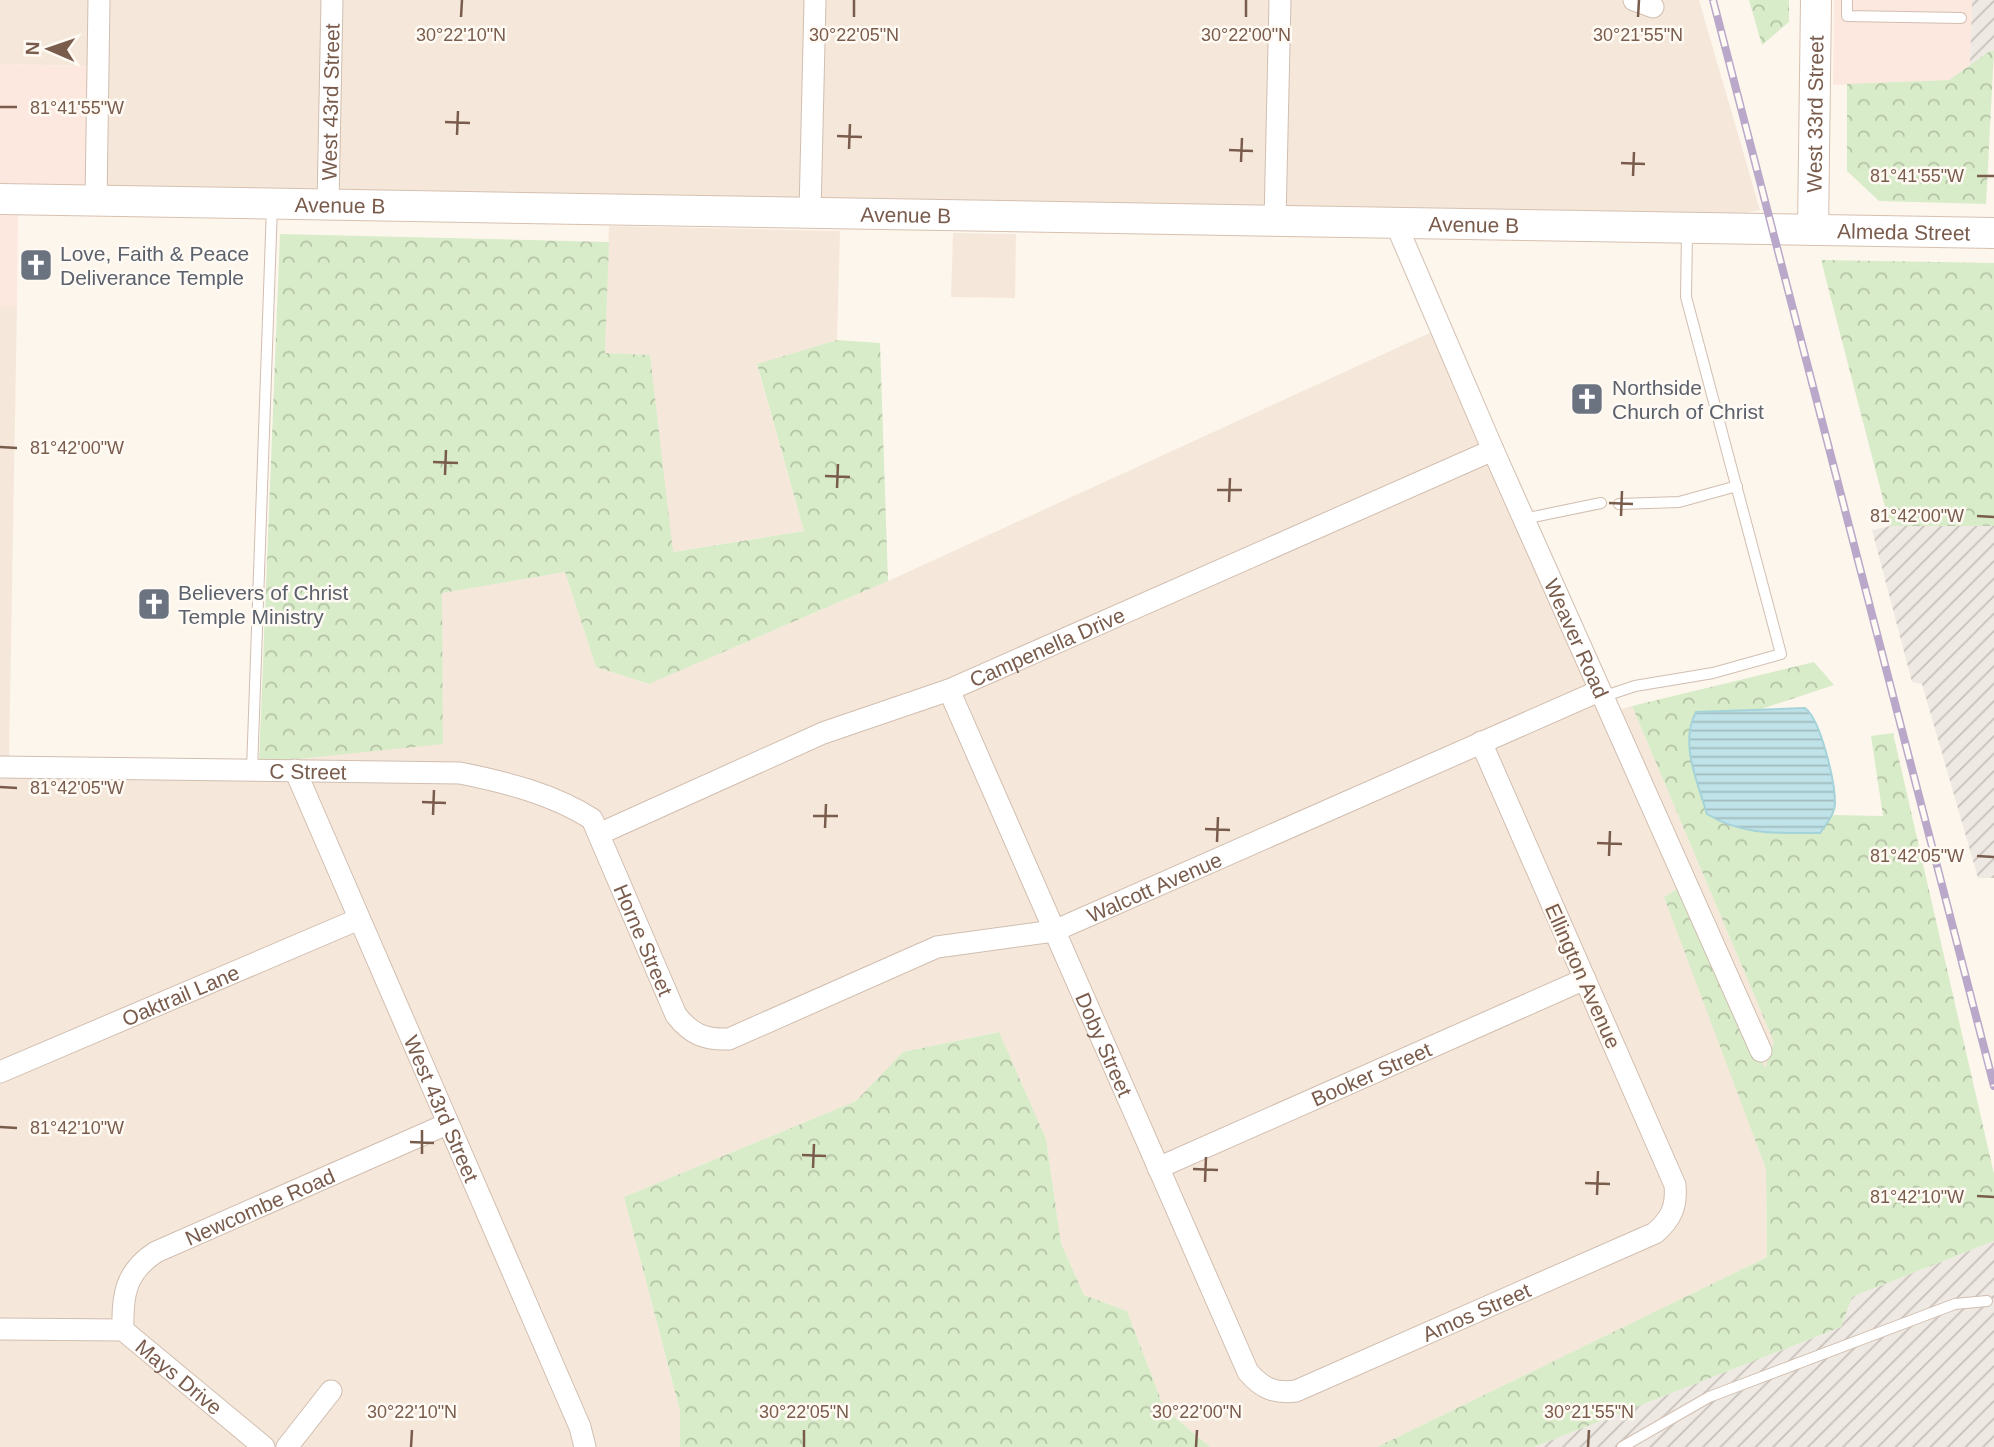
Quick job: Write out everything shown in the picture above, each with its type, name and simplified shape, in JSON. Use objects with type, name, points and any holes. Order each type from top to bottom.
[{"type":"main road","name":"West 33rd Street","points":[[1813,230],[1816,0]]},
{"type":"main road","name":"Avenue B","points":[[0,199],[1813,230]]},
{"type":"main road","name":"Almeda Street","points":[[1813,230],[1994,233]]},
{"type":"street","points":[[96,201],[99,0]]},
{"type":"street","name":"West 43rd Street","points":[[328,205],[332,0]]},
{"type":"street","points":[[810,214],[815,0]]},
{"type":"street","points":[[1275,221],[1280,0]]},
{"type":"street","name":"Weaver Road","points":[[1396,224],[1523,519],[1761,1051]]},
{"type":"street","name":"Campenella Drive","points":[[599,834],[822,733],[949,690],[1493,450]]},
{"type":"street","name":"Doby Street","points":[[949,690],[1248,1372],[1258,1384],[1270,1390]]},
{"type":"street","name":"Walcott Avenue","points":[[699,1037],[729,1039],[937,947],[1054,930],[1481,742],[1601,694]]},
{"type":"street","name":"Ellington Avenue","points":[[1481,742],[1675,1185],[1676,1201],[1673,1212]]},
{"type":"street","name":"C Street","points":[[0,767],[460,773],[499,781],[575,808],[592,819],[599,834]]},
{"type":"street","name":"West 43rd Street","points":[[295,770],[580,1427],[585,1447]]},
{"type":"street","name":"Horne Street","points":[[599,834],[676,1015],[686,1028],[699,1037]]},
{"type":"street","name":"Oaktrail Lane","points":[[0,1072],[359,919]]},
{"type":"street","name":"Booker Street","points":[[1158,1168],[1585,979]]},
{"type":"street","name":"Newcombe Road","points":[[124,1330],[122,1298],[127,1283],[145,1259],[447,1124]]},
{"type":"street","name":"Amos Street","points":[[1270,1390],[1296,1391],[1655,1233],[1673,1212]]},
{"type":"street","name":"Mays Drive","points":[[0,1329],[124,1330],[264,1447]]},
{"type":"street","points":[[287,1447],[331,1391]]},
{"type":"lane","points":[[1847,0],[1847,16],[1961,18]]},
{"type":"lane","points":[[251,770],[272,204]]},
{"type":"lane","points":[[1601,694],[1713,673],[1782,654],[1686,298],[1687,229]]},
{"type":"lane","points":[[1619,503],[1679,502],[1737,486]]},
{"type":"lane","points":[[1523,519],[1601,503]]},
{"type":"lane","points":[[1622,1447],[1709,1397],[1955,1304],[1987,1301]]},
{"type":"shaded area","points":[[0,0],[1699,0],[1760,210],[1746,213],[85,188],[88,66],[0,64]]},
{"type":"shaded area","points":[[1834,0],[1972,0],[1970,65],[1949,80],[1833,85]]},
{"type":"shaded area","points":[[1972,0],[1994,0],[1994,51],[1970,65]]},
{"type":"shaded area","points":[[0,64],[88,66],[85,188],[0,186]]},
{"type":"shaded area","points":[[0,214],[18,214],[17,306],[0,306]]},
{"type":"shaded area","points":[[609,226],[840,231],[837,340],[757,365],[804,531],[672,552],[650,355],[605,353]]},
{"type":"shaded area","points":[[953,233],[1016,234],[1015,298],[951,297]]},
{"type":"shaded area","points":[[0,306],[17,306],[9,760],[258,763],[443,743],[441,593],[565,572],[596,667],[649,684],[888,581],[1447,325],[1616,711],[1632,706],[1774,1042],[1765,1069],[1678,889],[1665,896],[1766,1169],[1767,1257],[1377,1447],[1210,1447],[1164,1408],[1127,1311],[1084,1295],[1061,1243],[1046,1139],[998,1032],[904,1052],[856,1101],[624,1197],[680,1411],[680,1447],[0,1447]]},
{"type":"shaded area","points":[[1890,526],[1994,526],[1994,878],[1978,878],[1922,684],[1912,682],[1872,530]]},
{"type":"shaded area","points":[[1994,1241],[1994,1447],[1534,1447],[1841,1327],[1852,1297]]},
{"type":"green space","points":[[1749,0],[1789,0],[1789,22],[1762,45]]},
{"type":"green space","points":[[1990,51],[1994,51],[1986,204],[1879,201],[1847,171],[1847,84],[1949,80]]},
{"type":"green space","points":[[280,234],[609,242],[605,353],[650,355],[673,552],[804,531],[757,364],[837,340],[880,343],[888,581],[649,684],[596,667],[565,572],[442,593],[443,744],[259,763]]},
{"type":"green space","points":[[1821,260],[1994,263],[1994,526],[1890,526]]},
{"type":"green space","points":[[1814,662],[1834,685],[1761,709],[1695,712],[1690,753],[1707,814],[1734,827],[1790,833],[1820,833],[1832,815],[1883,816],[1871,736],[1893,733],[1994,1174],[1994,1241],[1852,1297],[1841,1327],[1534,1447],[1377,1447],[1767,1257],[1766,1169],[1664,897],[1677,889],[1765,1068],[1774,1042],[1632,706]]},
{"type":"green space","points":[[999,1032],[1046,1139],[1061,1243],[1084,1295],[1127,1311],[1164,1408],[1210,1447],[680,1447],[680,1411],[624,1197],[856,1101],[903,1052]]},
{"type":"water","points":[[1805,708],[1822,738],[1834,793],[1834,811],[1820,833],[1748,830],[1707,814],[1690,750],[1691,724],[1696,712]]},
{"type":"railway","points":[[1713,0],[1994,1086]]},
{"type":"place","name":"Love, Faith & Peace Deliverance Temple","points":[[36,265]]},
{"type":"place","name":"Northside Church of Christ","points":[[1587,399]]},
{"type":"place","name":"Believers of Christ Temple Ministry","points":[[154,604]]}]
